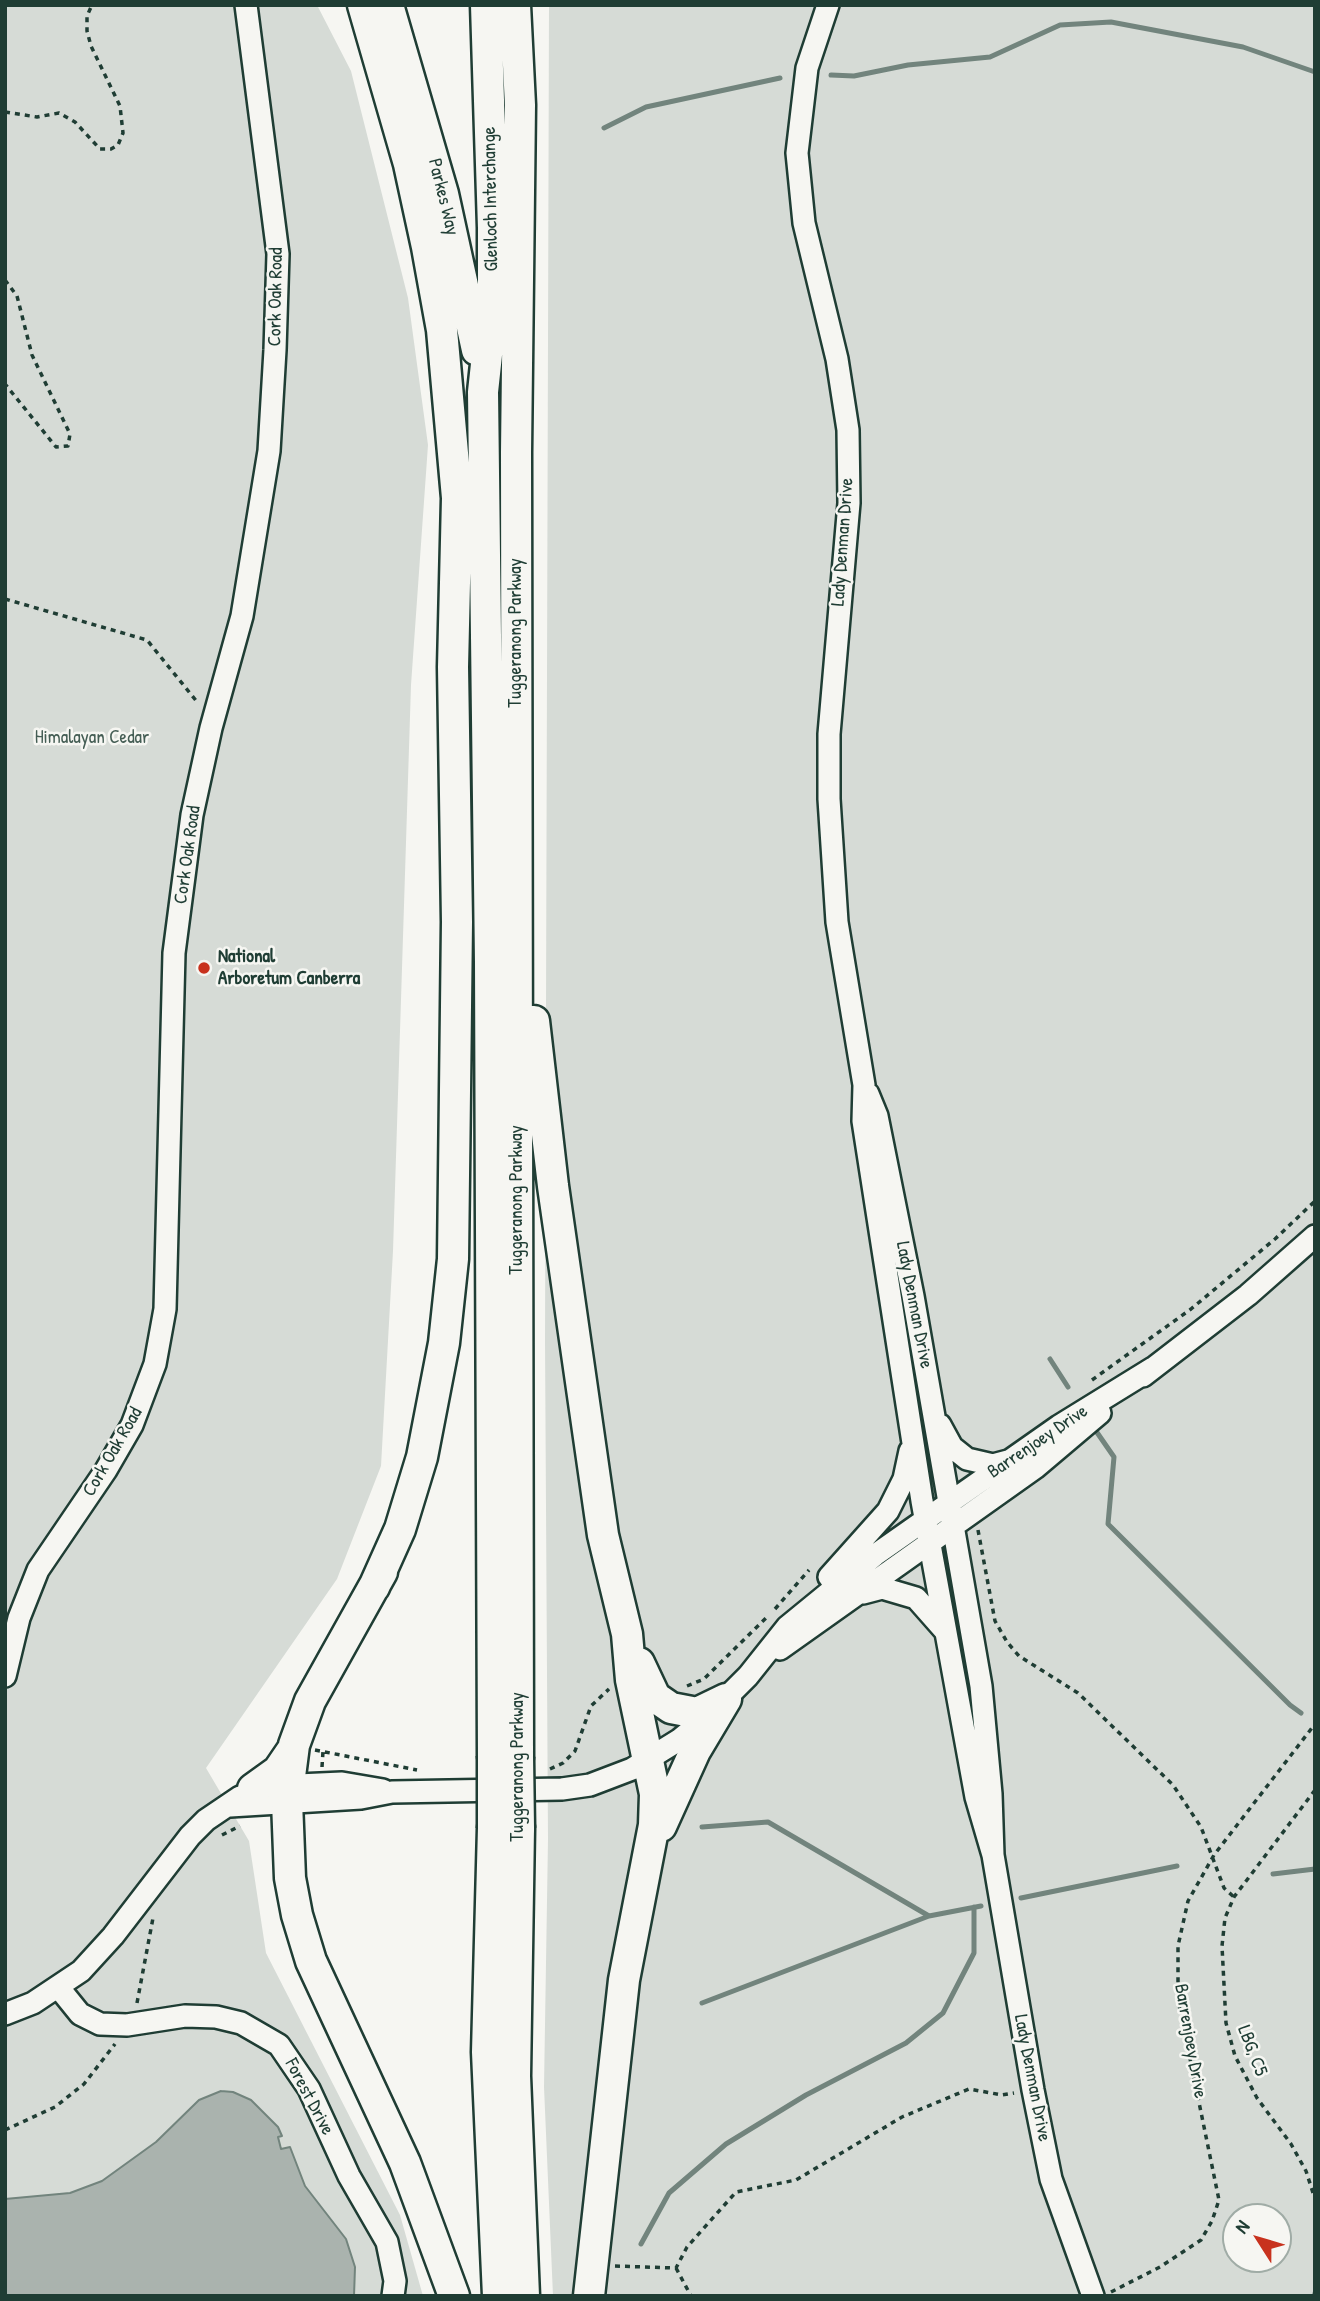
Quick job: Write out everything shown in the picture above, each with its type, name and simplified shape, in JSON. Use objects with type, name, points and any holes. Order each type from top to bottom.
[{"type":"highway","points":[[363,5],[409,164],[427,247],[442,330],[457,498],[453,667],[457,922],[453,1259],[444,1343],[422,1457],[400,1529],[374,1587]]},
{"type":"highway","name":"Parkes Way","points":[[388,5],[425,130],[465,285],[483,392]]},
{"type":"highway","name":"Glenloch Interchange","points":[[483,392],[493,299],[486,5]]},
{"type":"highway","name":"Glenloch Interchange","points":[[515,5],[520,104]]},
{"type":"highway","name":"Glenloch Interchange","points":[[520,104],[527,5]]},
{"type":"highway","name":"Tuggeranong Parkway","points":[[520,104],[506,1828],[524,2296]]},
{"type":"highway","name":"Tuggeranong Parkway","points":[[483,392],[490,962],[506,1756]]},
{"type":"highway","points":[[516,850],[553,1186],[603,1535],[627,1634],[649,1688],[664,1704],[685,1712],[697,1713],[726,1699]]},
{"type":"highway","points":[[242,1798],[278,1771],[294,1745],[323,1674],[407,1529],[424,1491],[449,1419],[470,1287],[490,962]]},
{"type":"highway","points":[[589,2296],[624,1980],[655,1816],[649,1759],[631,1680],[627,1634]]},
{"type":"highway","points":[[643,1879],[668,1806],[726,1699]]},
{"type":"highway","points":[[294,1745],[288,1793],[290,1878],[311,1961],[405,2163],[454,2296]]},
{"type":"highway","name":"Tuggeranong Parkway","points":[[498,2296],[488,2052],[506,1828]]},
{"type":"street","name":"Cork Oak Road","points":[[5,1676],[27,1592],[50,1550],[106,1470],[132,1425],[149,1382],[160,1343],[168,1273],[174,953],[192,815],[211,728],[242,617],[269,451],[278,254],[246,5]]},
{"type":"street","name":"Lady Denman Drive","points":[[828,5],[807,68],[799,125],[798,180],[809,247],[837,359],[848,430],[849,503],[832,681],[829,799],[836,922],[864,1084],[863,1121],[913,1436],[976,1797],[993,1855],[1051,2179],[1093,2296]]},
{"type":"street","name":"Lady Denman Drive","points":[[864,1084],[877,1116],[933,1410],[951,1529],[981,1685],[991,1794],[993,1855]]},
{"type":"street","name":"Barrenjoey Drive","points":[[951,1529],[1035,1468],[1153,1368],[1248,1295],[1315,1236]]},
{"type":"street","name":"Barrenjoey Drive","points":[[927,1520],[1014,1458],[1153,1368]]},
{"type":"street","points":[[933,1410],[948,1442],[961,1456],[979,1464],[993,1465],[1014,1458]]},
{"type":"street","points":[[748,1676],[777,1637],[888,1511],[904,1479],[913,1436]]},
{"type":"street","points":[[777,1637],[853,1571],[927,1520]]},
{"type":"street","points":[[5,2014],[33,2003],[59,1988],[99,1953],[198,1828],[242,1798],[288,1793],[361,1798],[392,1792],[503,1793],[570,1788],[616,1776],[679,1740],[784,1646],[951,1529]]},
{"type":"street","points":[[860,1594],[882,1588],[916,1598],[947,1634]]},
{"type":"street","name":"Forest Drive","points":[[59,1988],[86,2019],[100,2024],[127,2025],[185,2016],[216,2017],[253,2029],[279,2045],[309,2089],[349,2176],[387,2242],[395,2281],[393,2296]]},
{"type":"path","points":[[5,112],[37,117],[59,113],[75,122],[100,149],[111,149],[118,145],[123,133],[120,106],[91,46],[87,31],[87,16],[92,5]]},
{"type":"path","points":[[5,280],[17,296],[32,355],[70,435],[68,446],[55,447],[5,384]]},
{"type":"path","points":[[5,599],[146,640],[196,700],[211,728]]},
{"type":"path","points":[[1088,1384],[1191,1309],[1275,1239],[1315,1201]]},
{"type":"path","points":[[976,1511],[995,1620],[1007,1643],[1019,1656],[1078,1693],[1158,1770],[1187,1804],[1214,1855],[1224,1888],[1234,1897],[1315,1790]]},
{"type":"path","name":"Barrenjoey Drive","points":[[1103,2296],[1160,2267],[1201,2240],[1212,2221],[1219,2200],[1178,2000],[1178,1946],[1188,1901],[1214,1855],[1315,1724]]},
{"type":"path","points":[[212,1843],[238,1826],[250,1824]]},
{"type":"path","name":"LBG, C5","points":[[1234,1897],[1226,1918],[1222,1946],[1226,2024],[1244,2077],[1291,2144],[1306,2171],[1315,2199]]},
{"type":"path","points":[[5,2130],[55,2107],[84,2084],[108,2055],[127,2025],[140,1996],[146,1943],[157,1906]]},
{"type":"path","points":[[677,2268],[687,2247],[736,2192],[796,2180],[902,2117],[969,2089],[1002,2095],[1033,2090]]},
{"type":"path","points":[[592,2265],[677,2268]]},
{"type":"path","points":[[677,2268],[691,2296]]},
{"type":"path","points":[[1314,2296],[1315,2290]]},
{"type":"green space","name":"National Arboretum Canberra","points":[[5,5],[317,5],[351,71],[408,298],[428,445],[411,685],[393,1251],[381,1466],[337,1579],[206,1768],[249,1841],[266,1953],[400,2215],[423,2296],[5,2296]]},
{"type":"green space","points":[[549,5],[1315,5],[1315,2296],[553,2296],[544,2087],[548,1839],[545,1341]]},
{"type":"shaded area","points":[[221,2091],[233,2092],[251,2100],[278,2127],[282,2136],[278,2137],[281,2149],[290,2147],[305,2186],[346,2239],[355,2267],[354,2296],[5,2296],[5,2199],[70,2193],[102,2181],[156,2142],[199,2100]]},
{"type":"waterway","points":[[831,75],[854,76],[908,65],[990,57],[1060,25],[1111,22],[1243,47],[1315,72]]},
{"type":"waterway","points":[[604,128],[646,107],[780,78]]},
{"type":"waterway","points":[[1050,1359],[1068,1387]]},
{"type":"waterway","points":[[1096,1431],[1114,1457],[1108,1524],[1301,1713]]},
{"type":"waterway","points":[[702,1827],[768,1822],[929,1916],[981,1906]]},
{"type":"waterway","points":[[1021,1898],[1177,1866]]},
{"type":"waterway","points":[[1273,1874],[1315,1869]]},
{"type":"waterway","points":[[641,2244],[669,2193],[726,2144],[806,2095],[906,2043],[943,2013],[974,1953],[974,1907]]},
{"type":"waterway","points":[[702,2003],[929,1916]]},
{"type":"place","name":"National Arboretum Canberra","points":[[204,968]]},
{"type":"park label","name":"Himalayan Cedar","points":[[92,738]]}]
